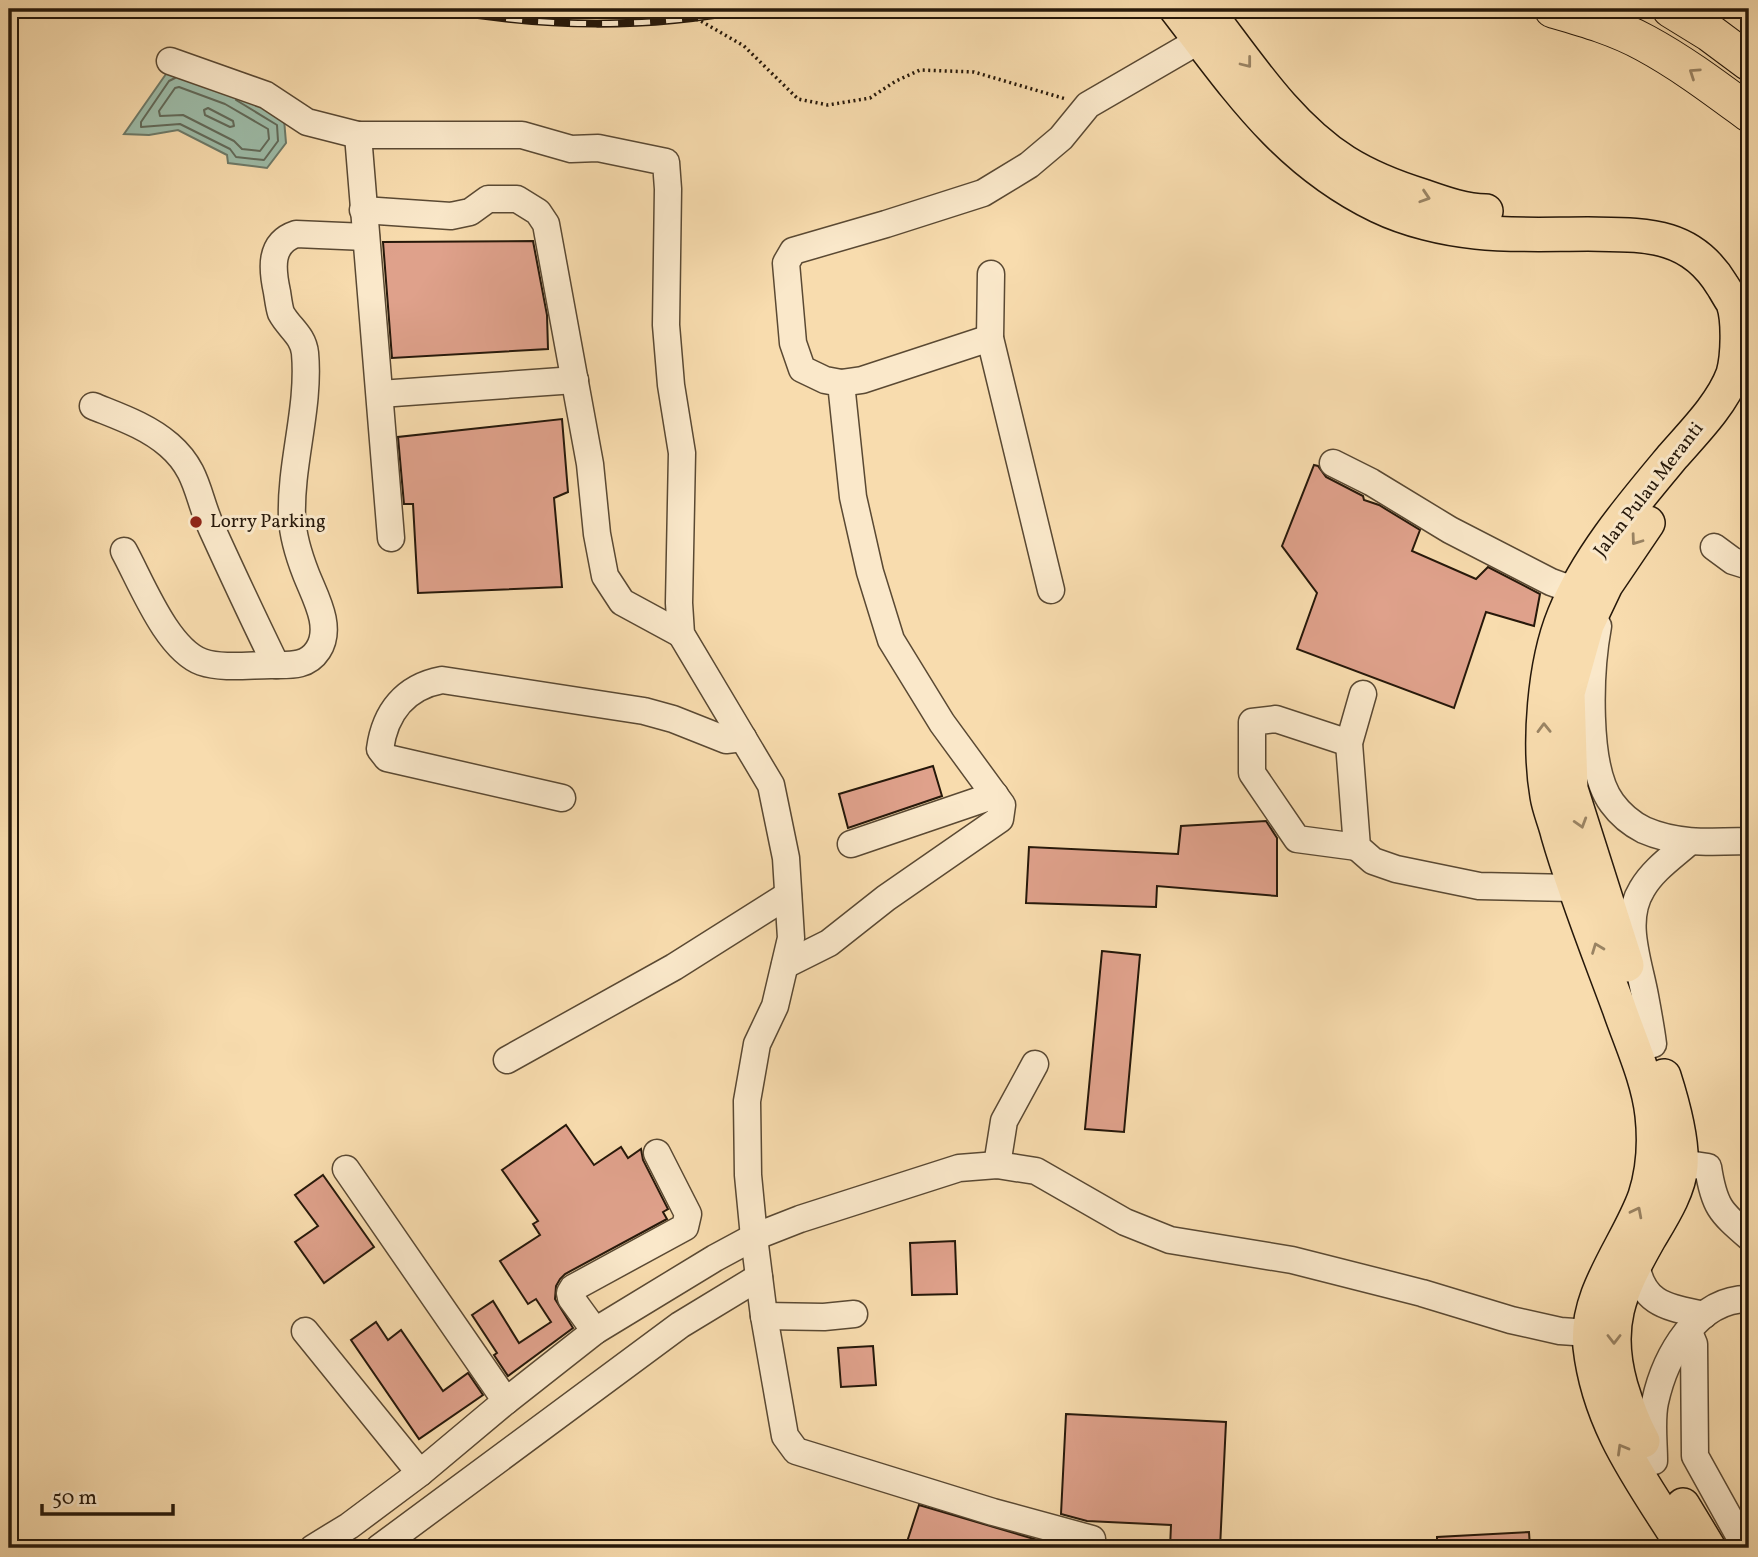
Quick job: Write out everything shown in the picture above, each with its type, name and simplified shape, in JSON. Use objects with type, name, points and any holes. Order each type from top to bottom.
[{"type":"highway","points":[[1553,9],[1598,22],[1644,42],[1694,72],[1749,113]]},
{"type":"highway","points":[[1671,9],[1749,62]]},
{"type":"main road","name":"Jalan Pulau Meranti","points":[[1176,9],[1203,24],[1313,137],[1345,162],[1394,187],[1478,211],[1652,214],[1697,229],[1726,252],[1749,292]]},
{"type":"main road","name":"Jalan Pulau Meranti","points":[[1203,24],[1255,111],[1298,155],[1380,207],[1429,223],[1476,232],[1648,235],[1682,246],[1710,265],[1733,302],[1737,338],[1733,372],[1720,398],[1640,495],[1599,553],[1587,625],[1568,693],[1571,789],[1603,896],[1673,1106],[1681,1163],[1666,1209],[1622,1293],[1614,1327],[1614,1359],[1631,1420],[1709,1548]]},
{"type":"main road","name":"Jalan Pulau Meranti","points":[[1684,1548],[1618,1444],[1598,1394],[1589,1333],[1606,1275],[1644,1200],[1652,1170],[1652,1115],[1641,1071],[1573,888],[1547,795],[1543,720],[1550,663],[1564,616],[1645,528],[1738,409],[1749,386]]},
{"type":"street","points":[[990,338],[862,380],[841,383],[825,380],[802,369],[793,343],[786,263],[793,251],[886,225],[983,193],[1028,165],[1061,138],[1088,105],[1203,24]]},
{"type":"street","points":[[170,61],[266,95],[307,122],[358,135],[522,135],[571,149],[598,148],[666,162],[666,325],[671,385],[682,453],[679,603],[681,634],[771,785],[786,858],[791,938],[775,1006],[757,1044],[747,1101],[748,1175],[754,1237],[764,1316],[785,1436],[796,1451],[993,1512],[1092,1539]]},
{"type":"street","points":[[358,135],[391,538]]},
{"type":"street","points":[[363,210],[451,216],[470,212],[488,199],[517,199],[538,212],[546,225],[575,380],[590,464],[597,534],[605,576],[622,602],[681,634]]},
{"type":"street","points":[[124,551],[172,640],[187,655],[205,663],[276,665],[301,664],[315,655],[323,642],[323,620],[295,543],[292,517],[306,382],[305,350],[302,339],[282,313],[273,275],[273,260],[278,245],[286,237],[296,234],[366,237]]},
{"type":"street","points":[[991,274],[990,338],[1051,590]]},
{"type":"street","points":[[380,394],[575,380]]},
{"type":"street","points":[[785,965],[829,943],[886,898],[1000,818],[1002,806],[942,723],[891,640],[870,572],[853,497],[841,383]]},
{"type":"street","points":[[93,406],[150,430],[171,446],[186,464],[196,479],[210,525],[276,665]]},
{"type":"street","points":[[1333,463],[1371,482],[1450,530],[1551,582],[1562,586],[1592,586],[1597,635],[1592,693],[1593,742],[1599,777],[1611,803],[1629,821],[1645,830],[1688,843],[1749,841]]},
{"type":"street","points":[[1714,547],[1733,561],[1749,566]]},
{"type":"street","points":[[562,799],[387,758],[380,749],[381,739],[399,700],[412,690],[442,680],[644,711],[673,719],[726,740],[743,738]]},
{"type":"street","points":[[1357,847],[1349,743],[1363,694]]},
{"type":"street","points":[[1349,743],[1276,719],[1252,722],[1252,774],[1297,839],[1357,847],[1373,861],[1396,869],[1479,886],[1573,888]]},
{"type":"street","points":[[851,844],[995,795]]},
{"type":"street","points":[[1653,1044],[1634,950],[1634,913],[1640,890],[1656,870],[1688,843]]},
{"type":"street","points":[[507,1060],[674,967],[788,895]]},
{"type":"street","points":[[997,1165],[1004,1121],[1035,1064]]},
{"type":"street","points":[[595,1331],[571,1298],[573,1288],[685,1227],[688,1221],[688,1214],[657,1153]]},
{"type":"street","points":[[1681,1163],[1708,1167],[1717,1206],[1749,1237]]},
{"type":"street","points":[[313,1548],[349,1526],[420,1473],[595,1331],[715,1258],[754,1237],[800,1219],[959,1168],[997,1165],[1036,1171],[1125,1222],[1170,1240],[1305,1263],[1422,1293],[1511,1320],[1560,1331],[1589,1333]]},
{"type":"street","points":[[346,1169],[506,1401]]},
{"type":"street","points":[[688,1221],[702,1236],[715,1258]]},
{"type":"street","points":[[1636,1263],[1638,1281],[1650,1297],[1696,1323]]},
{"type":"street","points":[[379,1548],[680,1325],[759,1277]]},
{"type":"street","points":[[1654,1461],[1654,1404],[1664,1371],[1679,1342],[1719,1303],[1749,1299]]},
{"type":"street","points":[[764,1316],[855,1314]]},
{"type":"street","points":[[1696,1323],[1695,1456],[1746,1548]]},
{"type":"street","points":[[305,1331],[420,1473]]},
{"type":"path","points":[[659,9],[699,20],[744,46],[797,99],[828,105],[870,98],[896,81],[920,70],[974,72],[1088,105]]},
{"type":"water","points":[[178,70],[232,89],[284,119],[286,143],[267,168],[228,163],[227,155],[178,130],[149,135],[124,134],[166,74]]},
{"type":"building","points":[[533,241],[547,315],[548,349],[392,358],[383,242]]},
{"type":"building","points":[[562,419],[568,492],[554,498],[562,587],[418,593],[413,504],[404,504],[398,437]]},
{"type":"building","points":[[1314,465],[1318,466],[1326,477],[1420,530],[1412,551],[1476,579],[1488,567],[1540,594],[1534,626],[1486,612],[1454,708],[1297,649],[1317,593],[1282,546]]},
{"type":"building","points":[[933,766],[942,796],[848,828],[839,794]]},
{"type":"building","points":[[1266,821],[1277,838],[1277,896],[1157,886],[1156,907],[1026,903],[1029,847],[1178,854],[1181,826]]},
{"type":"building","points":[[1102,951],[1140,955],[1124,1132],[1085,1129]]},
{"type":"building","points":[[566,1125],[594,1165],[621,1147],[628,1158],[641,1149],[643,1160],[668,1209],[663,1212],[667,1219],[565,1274],[556,1286],[555,1299],[573,1328],[508,1376],[494,1355],[497,1353],[472,1315],[493,1301],[519,1343],[551,1322],[536,1299],[528,1304],[500,1261],[540,1235],[533,1224],[538,1221],[502,1170]]},
{"type":"building","points":[[323,1175],[374,1247],[324,1283],[295,1242],[318,1226],[295,1195]]},
{"type":"building","points":[[955,1241],[957,1294],[912,1295],[910,1243]]},
{"type":"building","points":[[376,1322],[388,1340],[401,1330],[443,1391],[468,1373],[483,1395],[419,1439],[351,1340]]},
{"type":"building","points":[[873,1346],[876,1385],[841,1387],[838,1348]]},
{"type":"building","points":[[1066,1414],[1226,1422],[1220,1548],[1170,1548],[1171,1525],[1087,1521],[1061,1514]]},
{"type":"building","points":[[919,1505],[1058,1546],[905,1548]]},
{"type":"building","points":[[1529,1532],[1530,1548],[1437,1548],[1437,1537]]},
{"type":"railway","points":[[443,9],[518,20],[596,24],[673,20],[748,9]]},
{"type":"railway","points":[[548,9],[629,9]]},
{"type":"place","name":"Lorry Parking","points":[[196,522]]}]
